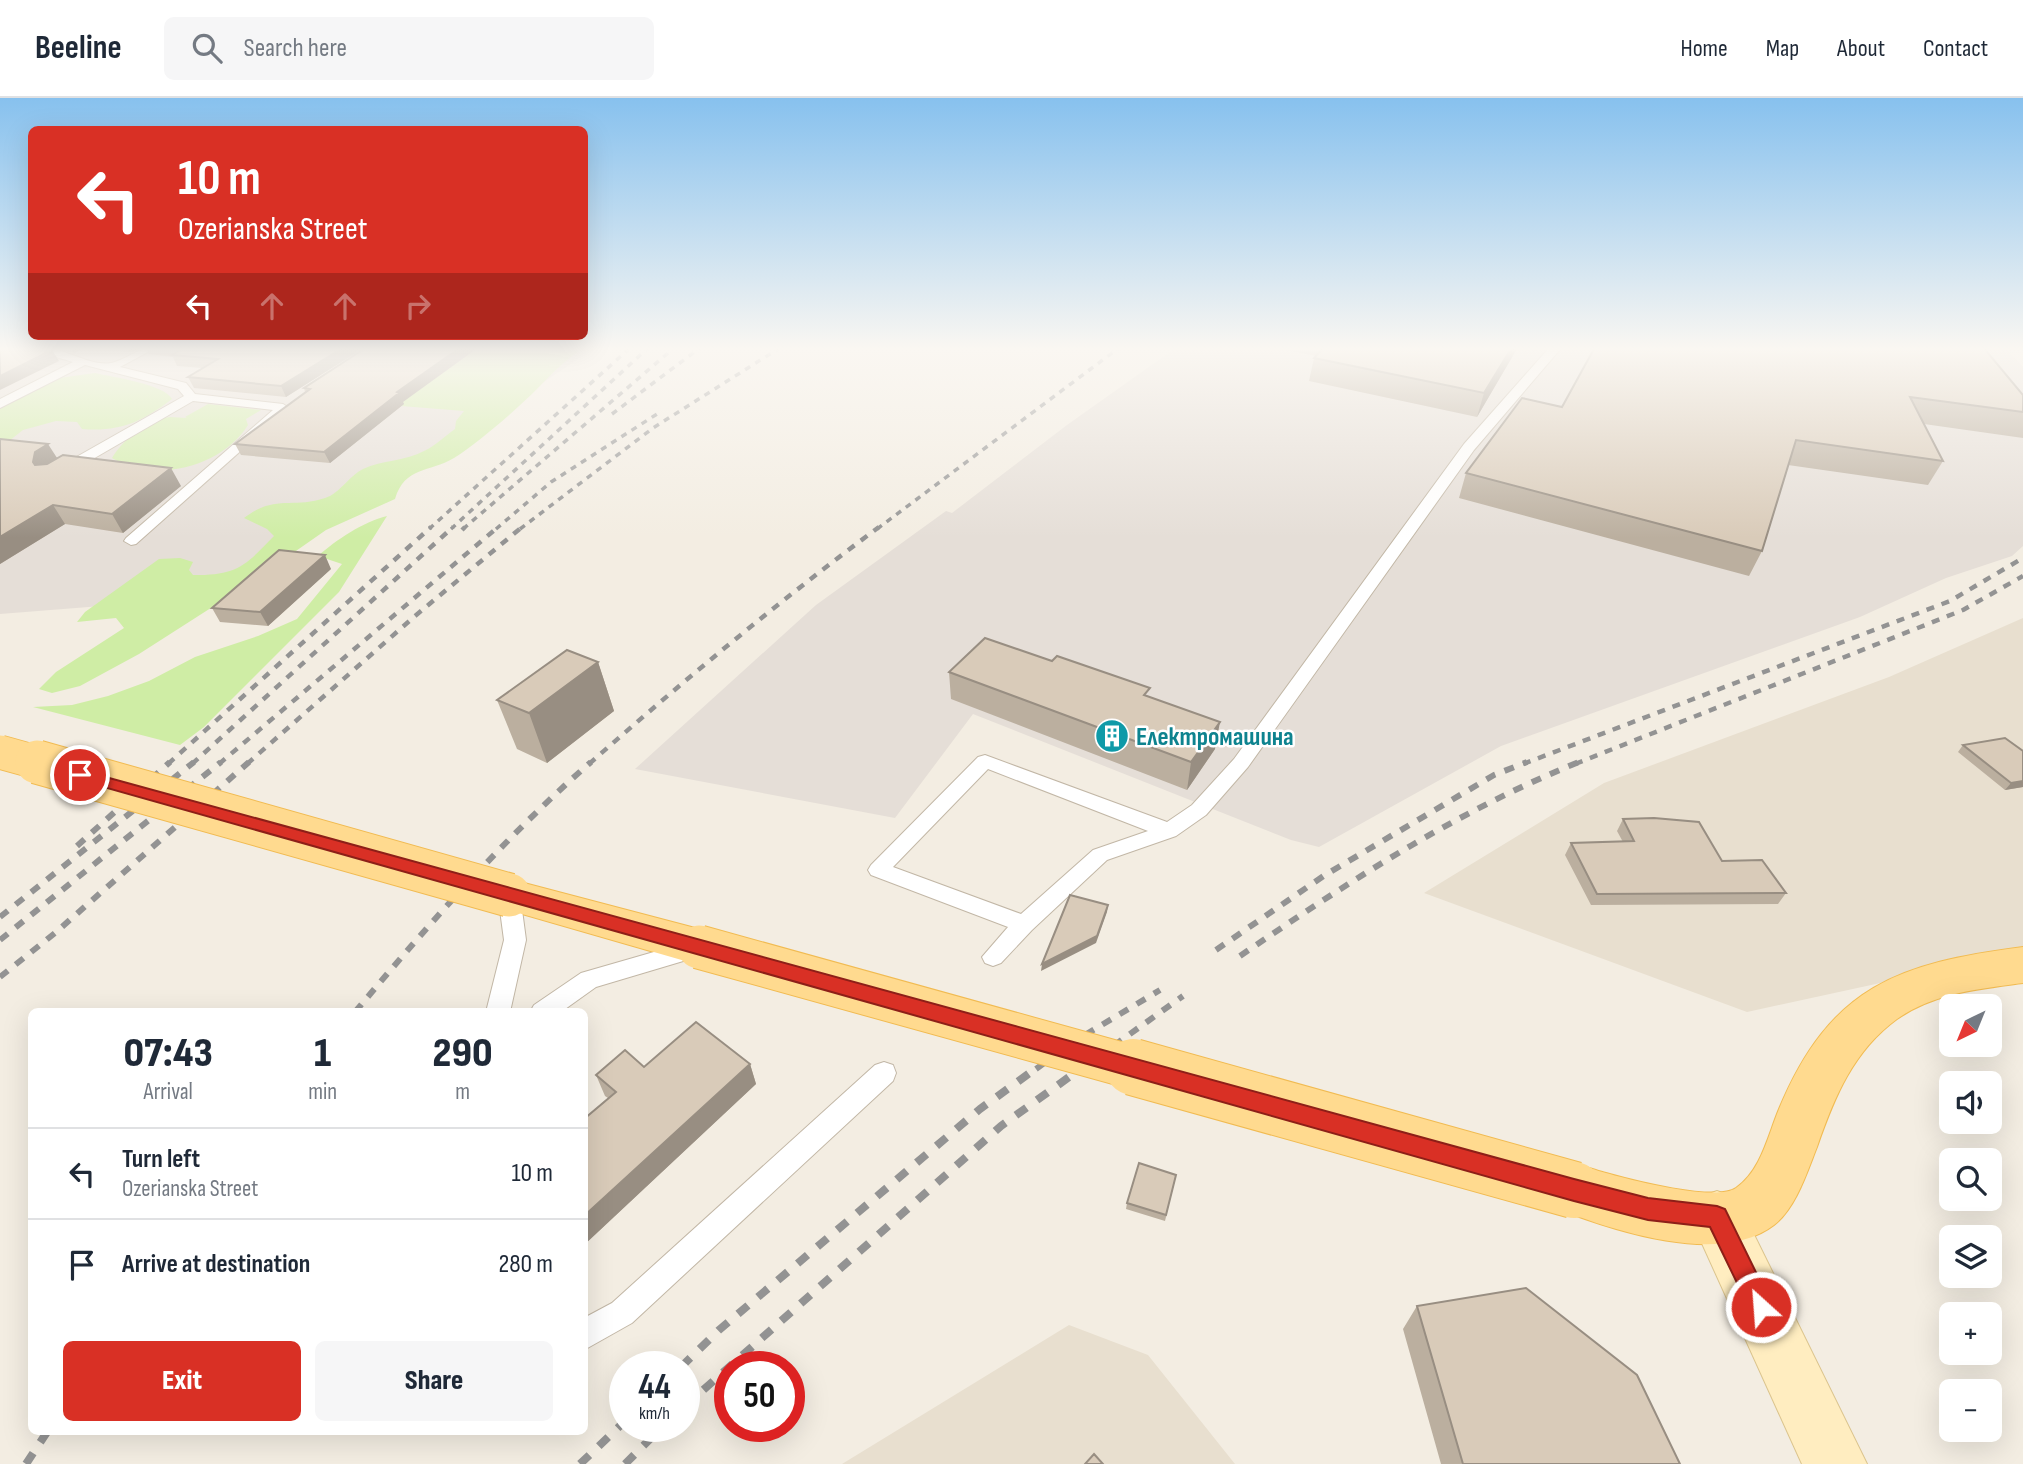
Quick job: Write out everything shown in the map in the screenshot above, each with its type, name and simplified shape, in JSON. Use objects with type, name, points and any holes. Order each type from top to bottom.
[{"type":"main road","points":[[0,752],[1574,1190],[1648,1209],[1717,1217],[1741,1215],[1757,1206],[1770,1191],[1809,1098],[1832,1056],[1853,1028],[1892,998],[1921,984],[1969,972],[2023,965]]},
{"type":"main road","points":[[1717,1217],[1835,1464]]},
{"type":"lane","points":[[52,477],[167,411]]},
{"type":"lane","points":[[131,541],[281,411]]},
{"type":"lane","points":[[993,957],[1024,924],[1100,855],[1169,831],[1199,810],[1241,763],[1469,447],[1501,411]]},
{"type":"lane","points":[[1024,924],[878,870],[985,761],[1169,831]]},
{"type":"lane","points":[[499,1008],[515,940],[509,895]]},
{"type":"lane","points":[[548,1008],[589,980],[699,947]]},
{"type":"lane","points":[[588,1333],[622,1312],[884,1073]]},
{"type":"shaded area","points":[[0,411],[501,411],[238,587],[114,605],[0,614]]},
{"type":"shaded area","points":[[1087,411],[2023,411],[2023,546],[2012,556],[1946,578],[1860,617],[1501,746],[1319,847],[1291,840],[973,714],[895,818],[635,769],[816,605],[946,511],[952,513]]},
{"type":"shaded area","points":[[2023,618],[2023,952],[1747,1012],[1424,893],[1604,783],[1889,677]]},
{"type":"shaded area","points":[[1069,1325],[1148,1355],[1235,1464],[842,1464]]},
{"type":"green space","points":[[0,411],[156,411],[130,424],[108,429],[82,429],[77,422],[56,421],[23,430],[0,448]]},
{"type":"green space","points":[[196,411],[260,411],[246,419],[248,425],[236,440],[205,461],[167,470],[148,470],[129,466],[112,458],[123,444],[145,426],[170,417],[187,418],[185,417]]},
{"type":"green space","points":[[461,411],[514,411],[454,458],[411,475],[399,488],[395,499],[326,530],[253,581],[139,654],[80,686],[52,693],[39,689],[56,672],[124,628],[116,618],[77,622],[85,612],[159,559],[180,558],[193,562],[189,570],[193,575],[220,573],[239,567],[274,536],[267,529],[244,518],[265,506],[325,498],[363,469],[417,454],[455,429],[456,421],[464,411]]},
{"type":"green space","points":[[387,516],[339,592],[204,727],[180,745],[33,707],[72,705],[108,696],[149,681],[195,657],[258,636],[297,619],[342,564],[318,556],[350,532]]},
{"type":"building","points":[[280,411],[376,411],[324,452],[235,444]]},
{"type":"building","points":[[1512,411],[1917,411],[1943,461],[1796,440],[1762,551],[1466,473]]},
{"type":"building","points":[[0,439],[48,444],[35,452],[35,465],[47,464],[63,455],[171,468],[112,514],[53,505],[0,537]]},
{"type":"building","points":[[279,550],[325,555],[260,612],[212,608]]},
{"type":"building","points":[[985,638],[1052,661],[1057,656],[1150,688],[1144,695],[1220,722],[1191,762],[949,672]]},
{"type":"building","points":[[567,650],[598,662],[529,713],[497,700]]},
{"type":"building","points":[[2005,738],[2023,751],[2023,781],[2011,783],[1963,745]]},
{"type":"building","points":[[1654,818],[1699,822],[1722,861],[1762,860],[1786,893],[1597,894],[1571,843],[1634,841],[1623,819]]},
{"type":"building","points":[[1070,895],[1108,905],[1097,936],[1042,964]]},
{"type":"building","points":[[696,1022],[750,1064],[588,1212],[588,1116],[616,1092],[596,1075],[625,1050],[644,1067]]},
{"type":"building","points":[[1139,1163],[1176,1175],[1166,1215],[1127,1203]]},
{"type":"building","points":[[1526,1288],[1637,1375],[1680,1464],[1463,1464],[1417,1306]]},
{"type":"building","points":[[1094,1454],[1103,1464],[1085,1464]]},
{"type":"railway","points":[[429,529],[560,411]]},
{"type":"railway","points":[[451,529],[580,411]]},
{"type":"railway","points":[[463,529],[601,411]]},
{"type":"railway","points":[[612,414],[616,411]]},
{"type":"railway","points":[[520,529],[653,428],[680,411]]},
{"type":"railway","points":[[877,529],[1035,411]]},
{"type":"railway","points":[[496,529],[551,482],[657,414]]},
{"type":"railway","points":[[168,764],[431,527]]},
{"type":"railway","points":[[192,764],[453,527]]},
{"type":"railway","points":[[219,764],[498,527]]},
{"type":"railway","points":[[247,764],[415,616],[522,527]]},
{"type":"railway","points":[[589,764],[731,642],[879,527]]},
{"type":"railway","points":[[1523,764],[1950,601],[2023,558]]},
{"type":"railway","points":[[1575,764],[1963,610],[2023,576]]},
{"type":"railway","points":[[77,846],[170,762]]},
{"type":"railway","points":[[0,917],[194,762]]},
{"type":"railway","points":[[0,940],[221,762]]},
{"type":"railway","points":[[0,977],[55,933],[249,762]]},
{"type":"railway","points":[[358,1008],[468,882],[591,762]]},
{"type":"railway","points":[[1216,950],[1325,875],[1494,775],[1527,762]]},
{"type":"railway","points":[[1240,956],[1404,850],[1489,803],[1579,762]]},
{"type":"railway","points":[[1036,1069],[1075,1041],[1160,990]]},
{"type":"railway","points":[[1081,1069],[1183,996]]},
{"type":"railway","points":[[697,1351],[980,1109],[1038,1067]]},
{"type":"railway","points":[[700,1393],[1001,1126],[1083,1067]]},
{"type":"railway","points":[[26,1464],[45,1435]]},
{"type":"railway","points":[[580,1464],[609,1436]]},
{"type":"railway","points":[[625,1464],[647,1442]]},
{"type":"place","name":"Електромашина","points":[[1112,736]]},
{"type":"route","points":[[80,775],[1574,1190],[1648,1209],[1688,1216],[1717,1217],[1761,1307]]}]
